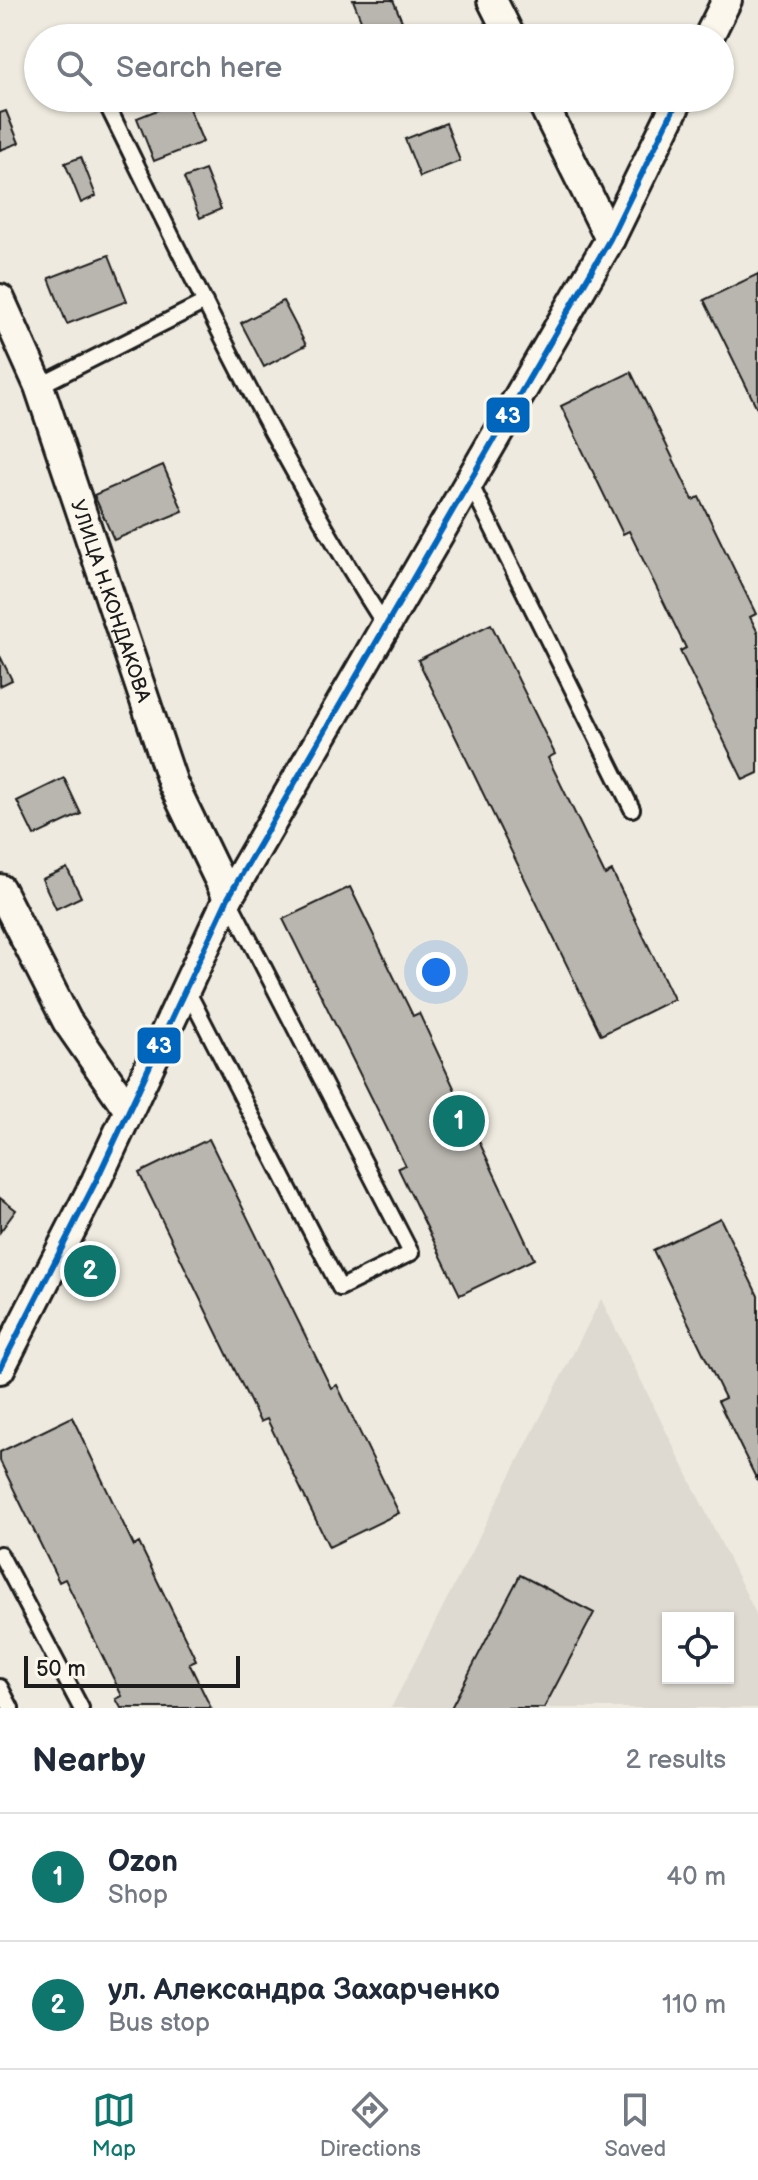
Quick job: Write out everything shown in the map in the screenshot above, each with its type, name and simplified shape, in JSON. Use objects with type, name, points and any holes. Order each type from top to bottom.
[{"type":"street","points":[[492,0],[504,24]]},
{"type":"street","points":[[715,24],[727,0]]},
{"type":"street","points":[[547,112],[610,239]]},
{"type":"street","points":[[0,1369],[188,992],[228,898],[387,629],[610,239],[672,112]]},
{"type":"street","name":"УЛИЦА Н.КОНДАКОВА","points":[[0,299],[39,386],[173,784],[228,898]]},
{"type":"street","points":[[0,889],[67,1021],[128,1109]]},
{"type":"lane","points":[[110,112],[205,302],[337,550],[387,629]]},
{"type":"lane","points":[[39,386],[205,302]]},
{"type":"lane","points":[[470,483],[632,809]]},
{"type":"lane","points":[[188,992],[340,1288],[411,1253],[228,898]]},
{"type":"lane","points":[[0,1554],[81,1708]]},
{"type":"lane","points":[[0,1687],[11,1708]]},
{"type":"shaded area","points":[[601,1299],[758,1618],[758,1708],[391,1708]]},
{"type":"building","points":[[353,0],[393,0],[402,21],[394,24],[363,24]]},
{"type":"building","points":[[6,111],[19,143],[0,150],[0,113]]},
{"type":"building","points":[[152,112],[190,112],[203,142],[154,161],[137,118]]},
{"type":"building","points":[[446,123],[460,161],[420,177],[405,139]]},
{"type":"building","points":[[81,157],[96,196],[81,203],[65,163]]},
{"type":"building","points":[[205,170],[221,209],[200,218],[184,178]]},
{"type":"building","points":[[109,255],[127,301],[67,324],[49,278]]},
{"type":"building","points":[[758,274],[758,410],[704,300]]},
{"type":"building","points":[[283,301],[306,345],[264,367],[241,323]]},
{"type":"building","points":[[631,372],[693,500],[699,497],[756,614],[750,617],[758,633],[758,773],[743,780],[680,651],[686,648],[629,531],[623,534],[561,406]]},
{"type":"building","points":[[163,465],[183,511],[114,540],[94,495]]},
{"type":"building","points":[[491,624],[555,754],[548,758],[605,875],[612,871],[674,999],[601,1035],[418,660]]},
{"type":"building","points":[[0,656],[12,680],[0,686]]},
{"type":"building","points":[[64,778],[81,814],[34,836],[17,801]]},
{"type":"building","points":[[67,868],[81,897],[56,909],[42,879]]},
{"type":"building","points":[[350,887],[413,1016],[419,1013],[534,1259],[460,1295],[398,1168],[405,1165],[283,919]]},
{"type":"building","points":[[209,1139],[331,1388],[337,1385],[399,1513],[329,1547],[267,1419],[260,1422],[139,1173]]},
{"type":"building","points":[[0,1198],[16,1210],[0,1232]]},
{"type":"building","points":[[720,1218],[758,1296],[758,1482],[718,1401],[725,1398],[653,1250]]},
{"type":"building","points":[[72,1417],[134,1546],[139,1543],[196,1660],[189,1663],[211,1708],[121,1708],[116,1699],[122,1696],[65,1579],[59,1582],[0,1461],[0,1452]]},
{"type":"building","points":[[520,1575],[594,1613],[544,1708],[451,1708]]},
{"type":"transit line","name":"43","points":[[0,1369],[96,1181],[228,898],[610,239],[672,112]]},
{"type":"place","name":"Ozon","points":[[459,1121]]},
{"type":"place","name":"ул. Александра Захарченко","points":[[90,1271]]}]
